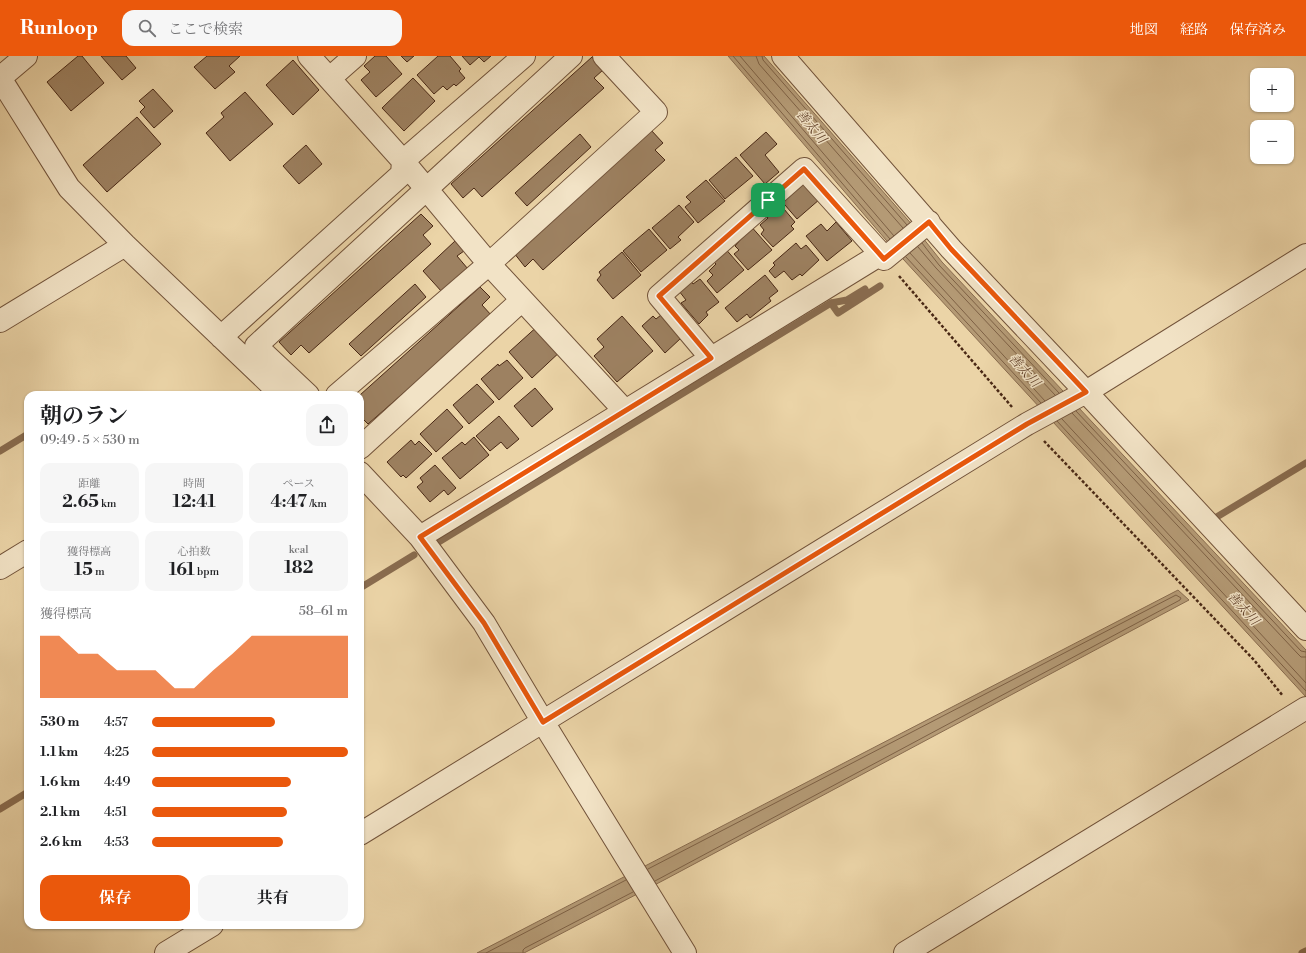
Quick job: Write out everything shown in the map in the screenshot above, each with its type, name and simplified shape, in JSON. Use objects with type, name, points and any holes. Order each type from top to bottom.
[{"type":"street","points":[[26,56],[1,80],[69,188],[125,245],[278,391]]},
{"type":"street","points":[[309,56],[403,161],[489,264],[625,411]]},
{"type":"street","points":[[330,78],[355,56]]},
{"type":"street","points":[[221,337],[402,174],[403,161],[524,56]]},
{"type":"street","points":[[304,391],[256,346],[571,56]]},
{"type":"street","points":[[342,391],[489,264],[656,112],[604,56]]},
{"type":"street","points":[[783,56],[926,225],[951,249],[1083,393],[1306,629]]},
{"type":"street","points":[[420,537],[881,254],[804,169],[659,296],[711,358]]},
{"type":"street","points":[[887,256],[926,225]]},
{"type":"street","points":[[0,321],[125,245]]},
{"type":"street","points":[[364,832],[1029,423],[1083,393],[1306,255]]},
{"type":"street","points":[[364,444],[522,300]]},
{"type":"street","points":[[364,477],[420,537],[484,623],[684,953]]},
{"type":"street","points":[[0,568],[24,553]]},
{"type":"street","points":[[905,953],[1303,713]]},
{"type":"street","points":[[166,953],[205,929]]},
{"type":"path","points":[[887,256],[1029,423],[1303,713]]},
{"type":"water","name":"善太川","points":[[728,56],[764,56],[915,228],[942,262],[1306,650],[1306,697],[892,247]]},
{"type":"water","points":[[1178,590],[1189,600],[666,879],[524,953],[477,953]]},
{"type":"building","points":[[78,56],[82,56],[104,83],[71,111],[47,82]]},
{"type":"building","points":[[101,56],[126,56],[136,68],[122,80]]},
{"type":"building","points":[[207,56],[240,56],[229,66],[235,72],[215,89],[194,67]]},
{"type":"building","points":[[375,56],[386,56],[402,74],[376,97],[361,80],[370,72],[364,66]]},
{"type":"building","points":[[401,56],[414,56],[407,62]]},
{"type":"building","points":[[438,56],[450,56],[461,69],[459,71],[465,78],[456,86],[454,84],[447,90],[443,86],[434,94],[417,75]]},
{"type":"building","points":[[462,56],[491,56],[484,62],[479,57],[470,65]]},
{"type":"building","points":[[592,57],[603,70],[594,78],[604,88],[482,197],[474,188],[463,198],[451,184]]},
{"type":"building","points":[[293,60],[319,90],[293,115],[266,85]]},
{"type":"building","points":[[413,78],[435,101],[404,131],[382,108]]},
{"type":"building","points":[[153,89],[173,111],[154,128],[140,112],[145,107],[139,101]]},
{"type":"building","points":[[245,92],[273,124],[230,161],[206,133],[224,117],[221,113]]},
{"type":"building","points":[[137,117],[161,144],[107,192],[83,165]]},
{"type":"building","points":[[651,130],[663,143],[655,150],[665,160],[543,270],[533,259],[525,267],[514,253]]},
{"type":"building","points":[[766,132],[777,144],[765,155],[779,172],[765,184],[740,155]]},
{"type":"building","points":[[580,134],[591,147],[527,206],[515,193]]},
{"type":"building","points":[[306,145],[322,164],[299,184],[283,166]]},
{"type":"building","points":[[736,157],[753,176],[725,199],[709,180]]},
{"type":"building","points":[[706,180],[725,201],[698,223],[685,207],[691,202],[686,197]]},
{"type":"building","points":[[805,182],[820,199],[797,219],[779,198]]},
{"type":"building","points":[[778,202],[795,222],[791,226],[794,229],[773,247],[761,234],[764,230],[760,225],[768,218],[765,214]]},
{"type":"building","points":[[679,205],[694,222],[678,237],[681,240],[670,249],[652,228]]},
{"type":"building","points":[[421,214],[433,226],[423,235],[431,244],[309,353],[301,345],[291,355],[279,342]]},
{"type":"building","points":[[836,222],[852,241],[827,261],[806,236],[821,224],[827,231]]},
{"type":"building","points":[[749,224],[772,250],[748,270],[734,254],[739,250],[735,246],[741,239],[737,234]]},
{"type":"building","points":[[649,229],[667,250],[641,272],[623,251]]},
{"type":"building","points":[[455,241],[464,251],[457,256],[468,269],[442,292],[423,271]]},
{"type":"building","points":[[796,243],[801,249],[806,245],[819,260],[802,276],[800,274],[792,280],[784,271],[775,278],[769,271],[775,265],[773,263]]},
{"type":"building","points":[[723,246],[744,270],[717,293],[707,281],[713,275],[709,271],[716,264],[710,258]]},
{"type":"building","points":[[622,252],[641,275],[613,299],[597,280],[601,275],[599,272]]},
{"type":"building","points":[[765,275],[778,291],[769,298],[771,301],[750,318],[747,314],[737,322],[725,308]]},
{"type":"building","points":[[700,279],[719,302],[706,312],[708,315],[699,324],[681,303],[686,300],[679,291],[691,281],[693,284]]},
{"type":"building","points":[[415,284],[426,297],[361,356],[349,344]]},
{"type":"building","points":[[480,287],[490,297],[482,305],[492,316],[368,424],[364,420],[364,391]]},
{"type":"building","points":[[661,315],[681,338],[665,353],[642,326],[653,316],[656,319]]},
{"type":"building","points":[[622,316],[653,351],[617,382],[594,356],[604,347],[597,339]]},
{"type":"building","points":[[540,324],[563,349],[532,378],[509,352]]},
{"type":"building","points":[[507,360],[523,378],[499,400],[481,379],[498,364],[499,366]]},
{"type":"building","points":[[477,384],[494,402],[469,424],[453,405]]},
{"type":"building","points":[[535,388],[553,409],[532,427],[514,406]]},
{"type":"building","points":[[447,409],[463,427],[436,452],[420,434]]},
{"type":"building","points":[[499,416],[519,439],[507,449],[501,442],[490,451],[476,436]]},
{"type":"building","points":[[474,437],[489,455],[460,479],[442,458],[462,442],[465,445]]},
{"type":"building","points":[[411,440],[415,445],[419,441],[432,454],[406,478],[403,475],[401,477],[387,462]]},
{"type":"building","points":[[435,465],[456,488],[448,495],[444,490],[430,502],[417,487],[423,482],[420,478]]},
{"type":"waterway","points":[[437,543],[831,303],[838,313],[880,286]]},
{"type":"waterway","points":[[831,303],[847,300],[865,289]]},
{"type":"waterway","points":[[0,451],[24,436]]},
{"type":"waterway","points":[[1215,518],[1306,463]]},
{"type":"waterway","points":[[364,586],[414,555]]},
{"type":"waterway","points":[[0,809],[24,794]]},
{"type":"waterway","points":[[1302,953],[1306,951]]},
{"type":"route","points":[[804,169],[884,259],[929,222],[951,249],[1086,392],[1027,424],[543,722],[484,623],[420,537],[711,358],[659,296],[768,200],[804,169]]}]
